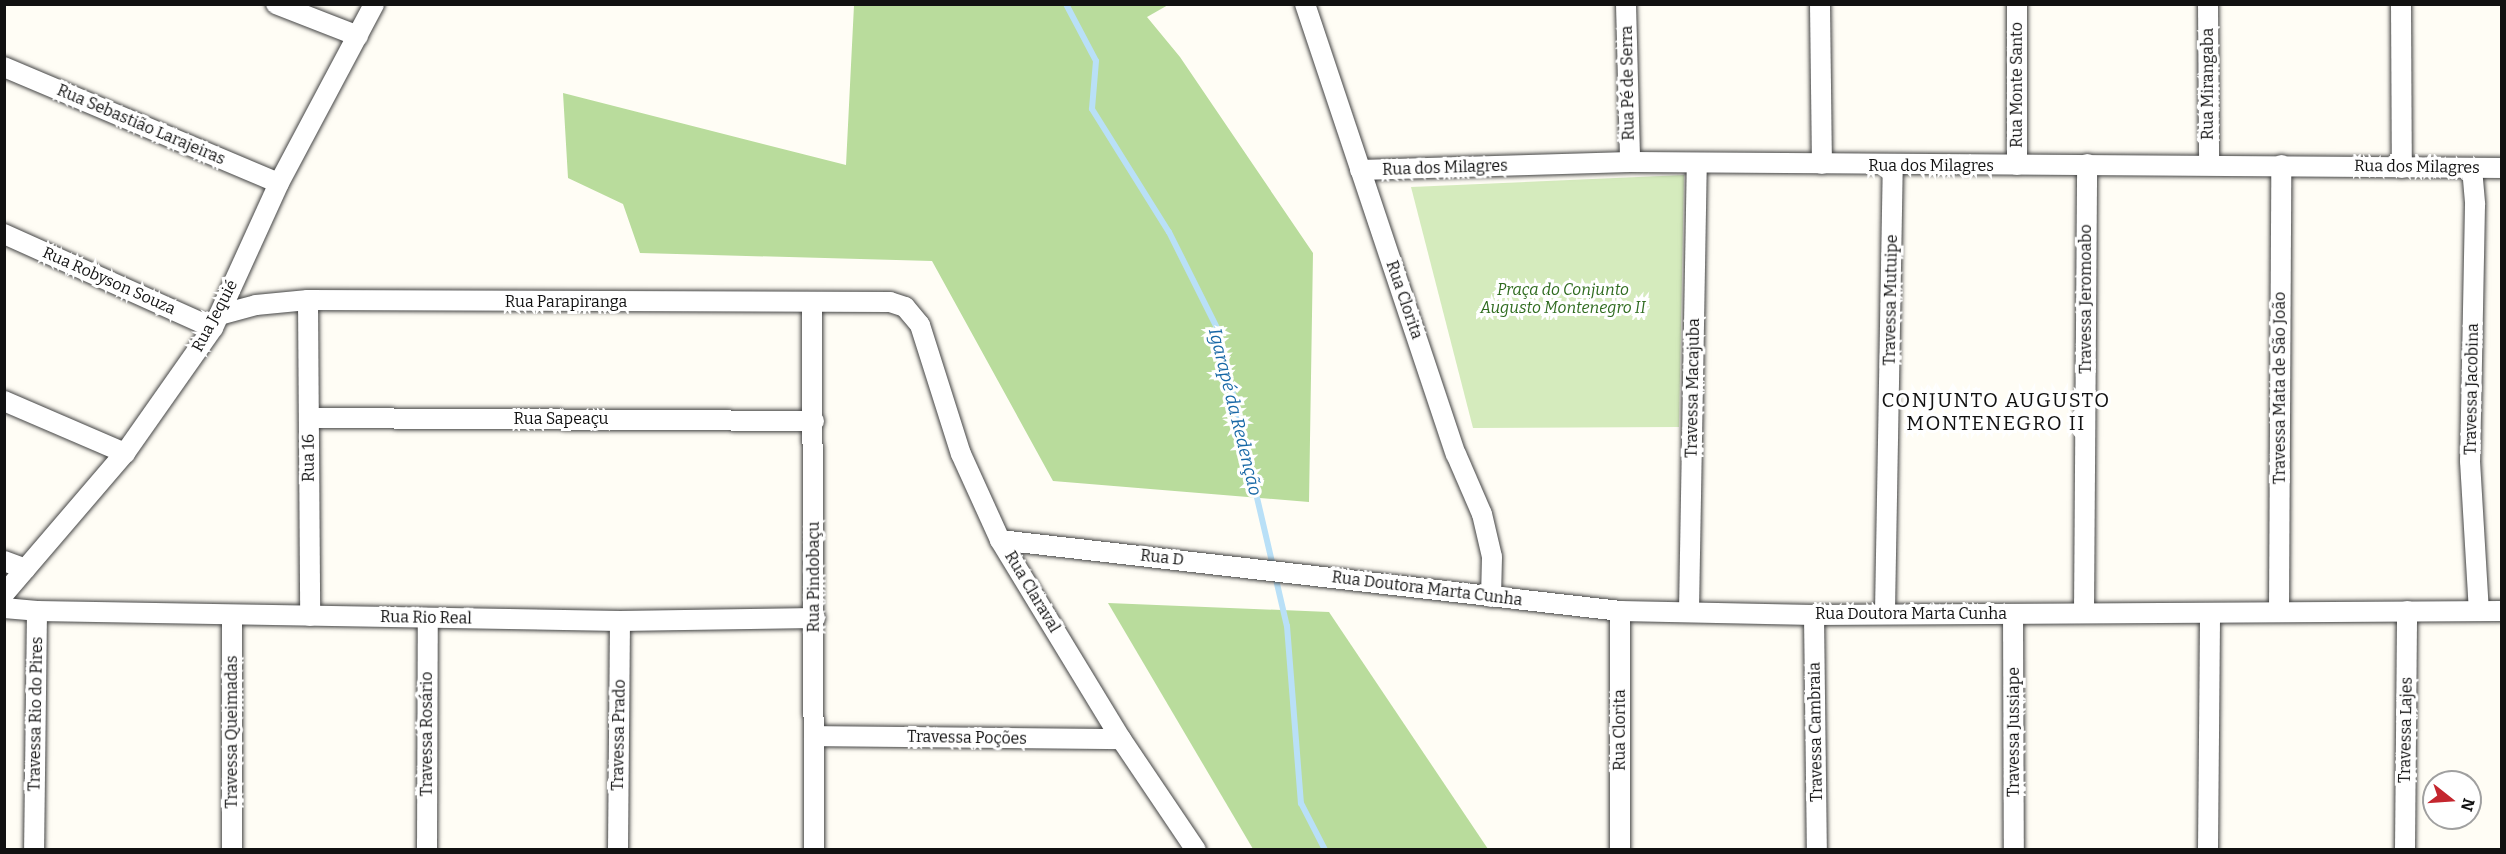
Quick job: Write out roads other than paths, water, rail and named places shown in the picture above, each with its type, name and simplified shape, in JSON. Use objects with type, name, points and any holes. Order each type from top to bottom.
[{"type":"street","points":[[276,4],[358,36]]},
{"type":"street","name":"Rua Jequié","points":[[4,594],[125,453],[216,321],[279,183],[374,4]]},
{"type":"street","name":"Rua Clorita","points":[[1305,4],[1456,454],[1482,514],[1492,557],[1491,597]]},
{"type":"street","name":"Rua Pé de Serra","points":[[1626,4],[1630,162]]},
{"type":"street","points":[[1820,4],[1822,164]]},
{"type":"street","name":"Rua Monte Santo","points":[[2017,4],[2017,165]]},
{"type":"street","name":"Rua Mirangaba","points":[[2208,4],[2209,164]]},
{"type":"street","points":[[2401,4],[2402,168]]},
{"type":"street","name":"Rua Sebastião Larajeiras","points":[[4,67],[279,183]]},
{"type":"street","name":"Rua dos Milagres","points":[[1360,170],[1630,162],[1893,167],[2209,164],[2502,168]]},
{"type":"street","name":"Travessa Jeromoabo","points":[[2084,613],[2087,164]]},
{"type":"street","name":"Travessa Macajuba","points":[[1689,611],[1697,165]]},
{"type":"street","name":"Travessa Mata de São João","points":[[2278,612],[2281,165]]},
{"type":"street","name":"Travessa Mutuipe","points":[[1885,612],[1893,167]]},
{"type":"street","name":"Travessa Jacobina","points":[[2472,168],[2475,206],[2470,461],[2479,611]]},
{"type":"street","name":"Rua Robyson Souza","points":[[4,234],[216,321]]},
{"type":"street","name":"Rua Parapiranga","points":[[216,321],[256,305],[308,300],[812,304],[890,302],[913,313]]},
{"type":"street","name":"Rua 16","points":[[308,300],[310,616]]},
{"type":"street","name":"Rua Pindobaçu","points":[[812,304],[814,849]]},
{"type":"street","name":"Rua Claraval","points":[[913,313],[921,325],[962,454],[1000,540],[1121,739],[1196,849]]},
{"type":"street","points":[[4,401],[125,453]]},
{"type":"street","name":"Rua Sapeaçu","points":[[309,418],[814,420]]},
{"type":"street","name":"Rua D","points":[[1000,540],[1323,576]]},
{"type":"street","points":[[4,561],[26,569]]},
{"type":"street","name":"Rua Doutora Marta Cunha","points":[[1323,576],[1620,611],[1814,615],[1885,612],[2013,614],[2502,611]]},
{"type":"street","points":[[4,608],[37,611]]},
{"type":"street","name":"Rua Rio Real","points":[[37,611],[620,621],[814,618]]},
{"type":"street","name":"Travessa Rio do Pires","points":[[34,849],[37,611]]},
{"type":"street","name":"Rua Clorita","points":[[1620,611],[1620,849]]},
{"type":"street","name":"Travessa Lajes","points":[[2405,849],[2407,611]]},
{"type":"street","points":[[2208,849],[2210,613]]},
{"type":"street","name":"Travessa Jussiape","points":[[2013,614],[2014,849]]},
{"type":"street","name":"Travessa Queimadas","points":[[232,615],[232,849]]},
{"type":"street","name":"Travessa Cambraia","points":[[1814,615],[1817,849]]},
{"type":"street","name":"Travessa Rosário","points":[[427,849],[428,618]]},
{"type":"street","name":"Travessa Prado","points":[[618,849],[620,621]]},
{"type":"street","name":"Travessa Poções","points":[[814,736],[1121,739]]},
{"type":"waterway","name":"Igarapé da Redenção","points":[[1066,4],[1096,61],[1092,109],[1169,232],[1218,330],[1287,626],[1301,803],[1325,850]]},
{"type":"district","name":"CONJUNTO AUGUSTO MONTENEGRO II","points":[[1996,412]]},
{"type":"park label","name":"Praça do Conjunto Augusto Montenegro II","points":[[1563,299]]}]
